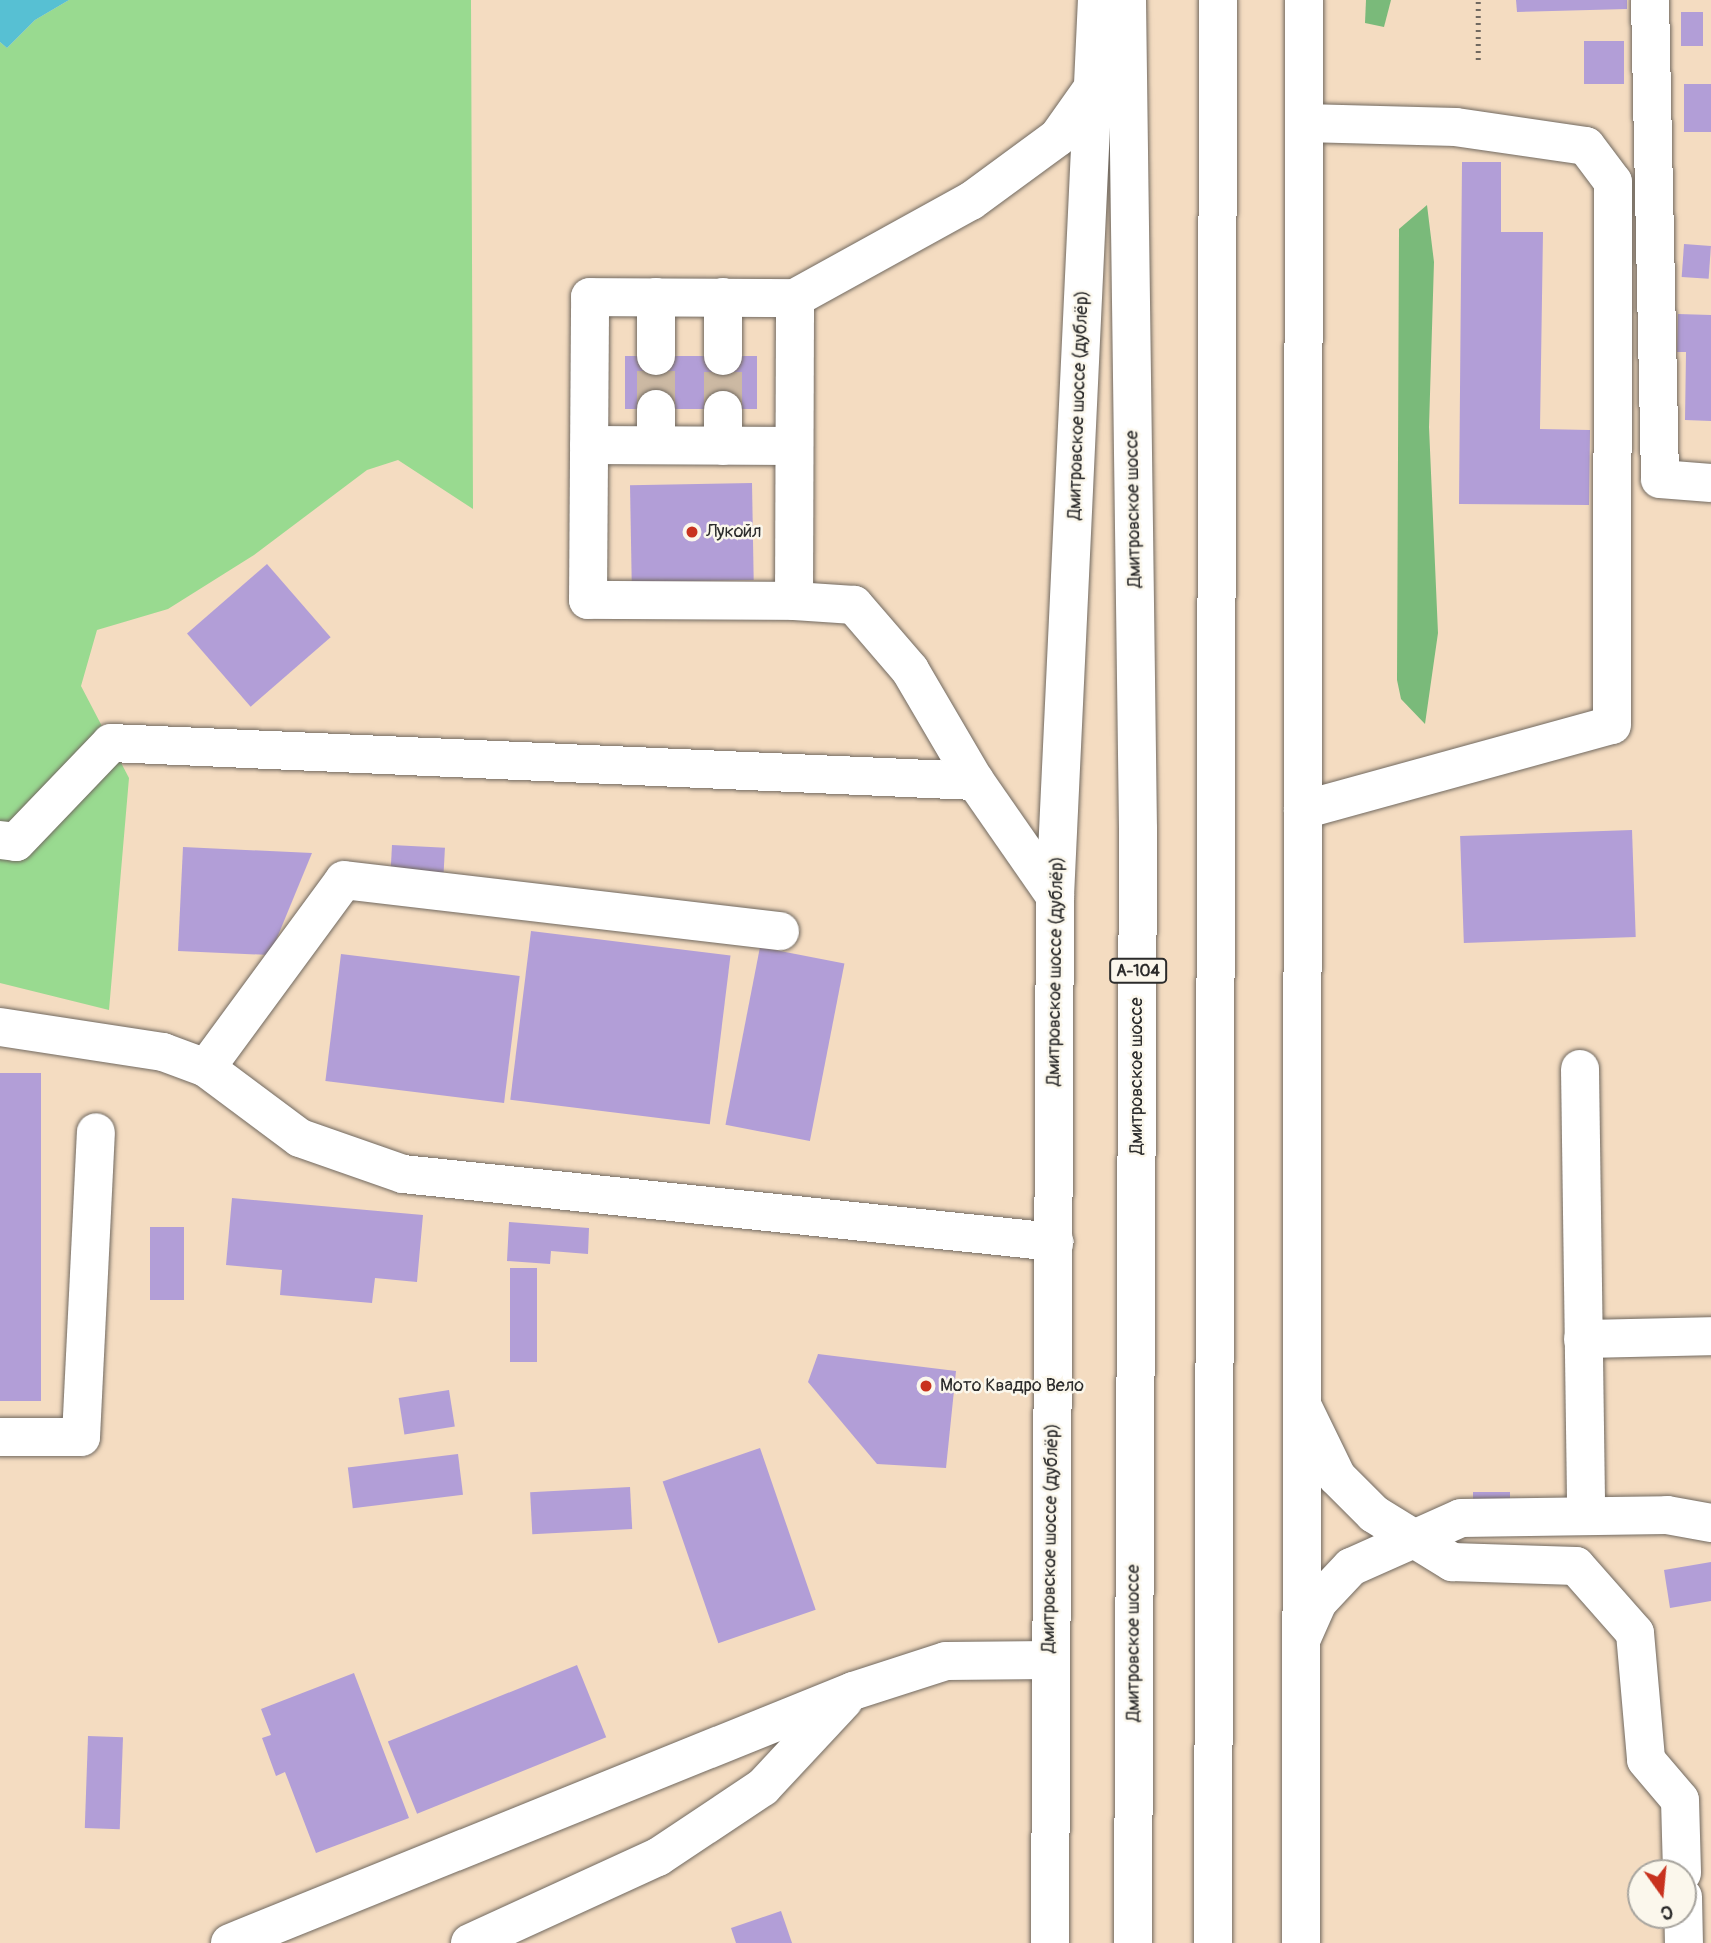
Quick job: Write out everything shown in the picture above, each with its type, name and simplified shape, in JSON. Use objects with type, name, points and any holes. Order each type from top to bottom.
[{"type":"main road","name":"Дмитровское шоссе (дублёр)","points":[[1049,1943],[1055,896],[1078,469],[1089,93],[1097,0]]},
{"type":"main road","name":"Дмитровское шоссе","points":[[1127,0],[1138,829],[1133,1943]]},
{"type":"main road","points":[[1213,1943],[1218,0]]},
{"type":"main road","points":[[1301,1943],[1304,0]]},
{"type":"main road","points":[[1650,0],[1660,480],[1711,483]]},
{"type":"main road","points":[[1055,896],[975,781],[911,670],[854,605],[794,601],[588,600],[590,297],[795,298],[971,201],[1058,137],[1089,93]]},
{"type":"main road","points":[[1303,810],[1612,725],[1613,224],[1613,182],[1586,146],[1455,127],[1304,124]]},
{"type":"main road","points":[[656,297],[656,356]]},
{"type":"main road","points":[[723,298],[723,356]]},
{"type":"main road","points":[[794,601],[795,298]]},
{"type":"main road","points":[[589,445],[656,427],[723,428],[794,446]]},
{"type":"main road","points":[[0,841],[16,842],[111,743],[975,781]]},
{"type":"main road","points":[[206,1068],[344,880],[780,931]]},
{"type":"main road","points":[[0,1027],[163,1052],[206,1068],[300,1138],[403,1174],[1054,1242]]},
{"type":"main road","points":[[1580,1069],[1586,1515]]},
{"type":"main road","points":[[0,1437],[81,1437],[96,1132]]},
{"type":"main road","points":[[1583,1339],[1711,1336]]},
{"type":"main road","points":[[1303,1407],[1337,1476],[1374,1514],[1452,1562],[1576,1566],[1635,1633],[1646,1760],[1680,1800],[1682,1859]]},
{"type":"main road","points":[[1302,1638],[1318,1602],[1351,1567],[1411,1537],[1461,1518],[1667,1515],[1711,1523]]},
{"type":"main road","points":[[230,1943],[853,1690],[946,1661],[1050,1660]]},
{"type":"main road","points":[[470,1943],[658,1857],[763,1787],[853,1690]]},
{"type":"path","points":[[1478,0],[1478,60]]},
{"type":"green space","points":[[69,0],[471,0],[473,509],[398,460],[367,470],[254,555],[168,609],[97,630],[81,686],[129,778],[109,1010],[0,983],[0,42],[7,48],[35,20]]},
{"type":"green space","points":[[1366,0],[1391,0],[1384,27],[1365,23]]},
{"type":"green space","points":[[1427,205],[1434,262],[1429,427],[1438,633],[1425,724],[1401,699],[1397,680],[1399,229]]},
{"type":"water","points":[[0,0],[69,0],[35,20],[7,48],[0,42]]},
{"type":"building","points":[[1516,0],[1627,0],[1627,9],[1517,12]]},
{"type":"building","points":[[1681,12],[1703,12],[1703,46],[1681,46]]},
{"type":"building","points":[[1584,41],[1624,41],[1624,84],[1584,84]]},
{"type":"building","points":[[1684,84],[1711,84],[1711,132],[1684,132]]},
{"type":"building","points":[[1462,162],[1501,162],[1501,232],[1543,232],[1540,429],[1590,430],[1589,505],[1459,504]]},
{"type":"building","points":[[1684,244],[1711,246],[1709,279],[1682,277]]},
{"type":"building","points":[[1678,314],[1711,315],[1711,421],[1685,420],[1686,352],[1677,352]]},
{"type":"building","points":[[625,356],[757,356],[757,409],[625,409]]},
{"type":"building","name":"Лукойл","points":[[752,483],[754,580],[632,582],[630,485]]},
{"type":"building","points":[[267,564],[331,637],[251,707],[187,634]]},
{"type":"building","points":[[1632,830],[1636,937],[1464,943],[1460,836]]},
{"type":"building","points":[[392,845],[445,848],[444,873],[391,870]]},
{"type":"building","points":[[183,847],[312,853],[270,955],[178,951]]},
{"type":"building","points":[[531,931],[731,955],[710,1124],[510,1100]]},
{"type":"building","points":[[760,947],[844,963],[810,1141],[725,1125]]},
{"type":"building","points":[[341,954],[520,976],[504,1103],[325,1081]]},
{"type":"building","points":[[0,1073],[41,1073],[41,1401],[0,1401]]},
{"type":"building","points":[[232,1198],[423,1215],[417,1282],[375,1278],[372,1303],[280,1295],[282,1270],[226,1265]]},
{"type":"building","points":[[509,1222],[589,1228],[588,1254],[551,1251],[550,1264],[507,1261]]},
{"type":"building","points":[[150,1227],[184,1227],[184,1300],[150,1300]]},
{"type":"building","points":[[510,1268],[537,1268],[537,1362],[510,1362]]},
{"type":"building","points":[[818,1354],[956,1371],[946,1468],[877,1464],[808,1382]]},
{"type":"building","points":[[449,1390],[455,1427],[404,1435],[399,1398]]},
{"type":"building","points":[[760,1448],[816,1610],[718,1643],[663,1482]]},
{"type":"building","points":[[458,1454],[463,1495],[353,1508],[348,1468]]},
{"type":"building","points":[[630,1487],[632,1529],[532,1534],[530,1492]]},
{"type":"building","points":[[1473,1492],[1510,1492],[1510,1511],[1473,1511]]},
{"type":"building","points":[[1711,1562],[1711,1601],[1670,1608],[1664,1570]]},
{"type":"building","points":[[577,1665],[606,1737],[417,1814],[388,1741]]},
{"type":"building","points":[[354,1673],[409,1818],[316,1853],[285,1772],[276,1776],[262,1738],[271,1735],[261,1709]]},
{"type":"building","points":[[88,1736],[123,1737],[120,1829],[85,1828]]},
{"type":"building","points":[[781,1911],[792,1943],[736,1943],[731,1928]]},
{"type":"tunnel","points":[[656,356],[656,409]]},
{"type":"tunnel","points":[[723,356],[723,410]]},
{"type":"place","name":"Лукойл","points":[[692,532]]},
{"type":"place","name":"Мото Квадро Вело","points":[[926,1386]]}]
